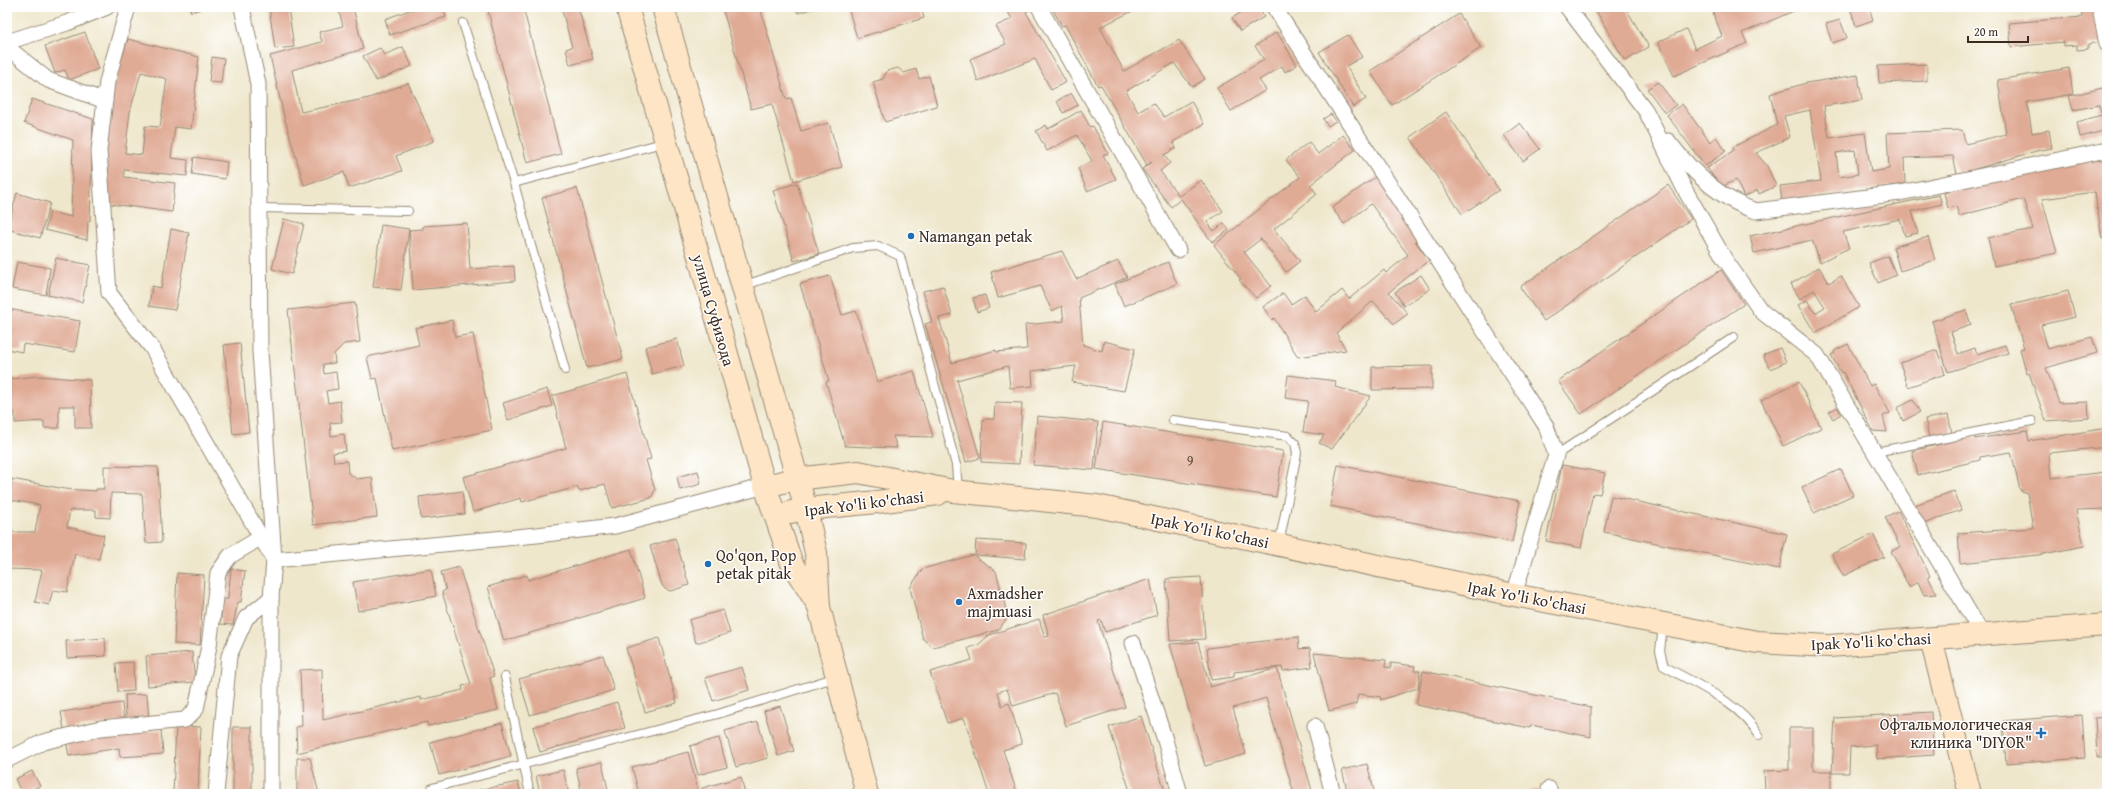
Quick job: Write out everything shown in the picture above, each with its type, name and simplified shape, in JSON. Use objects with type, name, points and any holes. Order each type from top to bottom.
[{"type":"main road","name":"улица Суфизода","points":[[627,7],[765,486],[792,564],[819,607]]},
{"type":"main road","name":"улица Суфизода","points":[[663,7],[796,479],[806,509],[816,553],[819,607]]},
{"type":"main road","name":"Ipak Yo'li ko'chasi","points":[[765,486],[796,479],[858,472],[955,492],[1096,506],[1514,595],[1757,642],[1829,646],[2107,626]]},
{"type":"main road","name":"Ipak Yo'li ko'chasi","points":[[775,516],[806,509],[955,492]]},
{"type":"main road","points":[[819,607],[867,794]]},
{"type":"main road","points":[[1931,639],[1970,794]]},
{"type":"street","points":[[7,42],[67,24],[107,7]]},
{"type":"street","points":[[128,7],[107,82],[99,151],[109,293],[152,348],[274,560]]},
{"type":"street","points":[[242,7],[258,84],[260,351],[274,560],[271,598],[271,794]]},
{"type":"street","points":[[1039,7],[1178,250]]},
{"type":"street","points":[[1274,7],[1546,426],[1556,455],[1514,595]]},
{"type":"street","points":[[1567,7],[1682,160],[1718,193],[1740,206],[1756,211],[1900,193],[2107,150]]},
{"type":"street","points":[[2100,7],[2107,44]]},
{"type":"street","points":[[7,47],[48,80],[105,101]]},
{"type":"street","points":[[1646,111],[1685,190],[1724,258],[1761,311],[1817,355],[1982,634]]},
{"type":"street","points":[[274,560],[537,535],[615,526],[765,486]]},
{"type":"street","points":[[7,760],[43,742],[101,728],[185,720],[196,709],[209,646],[218,573],[230,556],[260,538]]},
{"type":"street","points":[[216,794],[229,656],[246,618],[271,598]]},
{"type":"street","points":[[1134,643],[1165,740],[1180,794]]},
{"type":"street","points":[[1315,726],[1333,794]]},
{"type":"lane","points":[[463,23],[514,183],[565,370]]},
{"type":"lane","points":[[514,183],[666,142]]},
{"type":"lane","points":[[259,208],[408,211]]},
{"type":"lane","points":[[742,286],[853,248],[878,246],[900,256],[956,464],[955,492]]},
{"type":"lane","points":[[1556,455],[1734,337]]},
{"type":"lane","points":[[1173,420],[1288,436],[1295,443],[1296,453],[1278,545]]},
{"type":"lane","points":[[1875,452],[2032,421]]},
{"type":"lane","points":[[1663,624],[1660,651],[1664,666],[1724,700],[1751,721],[1759,735]]},
{"type":"lane","points":[[505,677],[530,794]]},
{"type":"lane","points":[[432,788],[718,714],[837,677]]},
{"type":"building","points":[[190,7],[201,7],[201,9],[191,12]]},
{"type":"building","points":[[269,7],[288,7],[294,47],[275,49]]},
{"type":"building","points":[[338,7],[353,7],[363,49],[292,70],[301,112],[369,98],[408,83],[434,141],[396,156],[402,171],[349,188],[344,172],[304,185],[284,116],[270,56],[322,42],[319,32],[343,26]]},
{"type":"building","points":[[418,7],[443,7],[446,17],[390,35],[385,19]]},
{"type":"building","points":[[487,7],[523,7],[561,154],[527,163]]},
{"type":"building","points":[[561,7],[578,7],[593,59],[570,65],[566,49],[572,47]]},
{"type":"building","points":[[722,7],[760,7],[786,99],[791,98],[801,131],[829,123],[842,167],[794,181],[772,104],[751,109]]},
{"type":"building","points":[[796,7],[818,7],[798,13]]},
{"type":"building","points":[[848,7],[921,7],[924,18],[857,38]]},
{"type":"building","points":[[1005,7],[1027,7],[1029,10],[1026,12],[1066,82],[1051,90],[1035,59],[978,81],[970,59],[1006,44],[996,26],[1012,19]]},
{"type":"building","points":[[1051,7],[1141,7],[1100,27],[1124,71],[1179,40],[1205,79],[1192,87],[1174,63],[1126,91],[1138,112],[1154,103],[1164,117],[1191,101],[1204,124],[1173,142],[1176,148],[1164,155],[1170,163],[1160,171],[1179,196],[1201,180],[1223,211],[1207,222],[1214,231],[1224,223],[1229,230],[1212,242],[1181,199],[1171,207],[1142,169],[1152,162],[1147,165],[1101,85],[1098,86],[1065,25],[1062,26]]},
{"type":"building","points":[[1250,7],[1258,7],[1264,17],[1240,31],[1232,18]]},
{"type":"building","points":[[1290,7],[1301,7],[1293,12]]},
{"type":"building","points":[[1594,7],[1625,7],[1649,47],[1625,61]]},
{"type":"building","points":[[1711,7],[1803,7],[1742,33],[1747,43],[1674,76],[1658,42],[1686,29],[1695,49],[1722,36]]},
{"type":"building","points":[[1850,7],[1869,7],[1873,20],[1856,26]]},
{"type":"building","points":[[2081,7],[2099,7],[2103,42],[2088,44],[2088,49],[2077,50],[2077,45],[2063,46],[2063,42],[2011,47],[2009,23],[2082,17]]},
{"type":"building","points":[[1459,14],[1481,48],[1392,105],[1370,71]]},
{"type":"building","points":[[1840,20],[1847,38],[1832,43],[1826,24]]},
{"type":"building","points":[[85,32],[98,69],[69,80],[65,70],[55,73],[45,46]]},
{"type":"building","points":[[1277,32],[1297,65],[1285,72],[1282,66],[1259,80],[1266,90],[1231,111],[1217,88],[1264,60],[1255,46]]},
{"type":"building","points":[[1348,35],[1362,57],[1346,66],[1366,99],[1353,107],[1319,52]]},
{"type":"building","points":[[128,39],[199,57],[191,129],[175,127],[171,158],[188,160],[187,176],[124,170],[124,177],[175,183],[172,212],[103,203],[106,108]],"holes":[[[141,72],[167,79],[160,127],[145,126],[142,155],[125,153],[130,112]]]},
{"type":"building","points":[[403,47],[412,66],[376,81],[363,56],[380,48],[384,55]]},
{"type":"building","points":[[212,57],[224,59],[221,83],[209,82]]},
{"type":"building","points":[[1927,64],[1927,81],[1879,83],[1878,66]]},
{"type":"building","points":[[898,68],[904,73],[916,69],[919,79],[929,76],[937,106],[885,122],[873,82],[883,79],[887,71]]},
{"type":"building","points":[[2069,68],[2073,94],[2027,102],[2032,133],[2049,130],[2052,148],[2036,151],[1957,174],[1953,156],[1904,158],[1905,184],[1782,202],[1780,186],[1821,181],[1810,110],[1784,116],[1790,137],[1756,153],[1767,166],[1776,186],[1759,194],[1758,190],[1744,197],[1736,180],[1721,187],[1707,168],[1734,150],[1733,147],[1777,125],[1770,94],[1806,83],[1858,75],[1862,100],[1824,106],[1829,138],[1865,133],[1871,172],[1889,169],[1887,133],[1962,130],[1966,144],[2006,134],[1998,80]],"holes":[[[1855,150],[1858,174],[1839,177],[1836,153]]]},
{"type":"building","points":[[1658,82],[1676,105],[1665,113],[1647,89]]},
{"type":"building","points":[[2107,87],[2107,130],[2080,137],[2077,122],[2102,115],[2099,105],[2073,110],[2069,96]]},
{"type":"building","points":[[1071,93],[1078,105],[1063,113],[1057,101]]},
{"type":"building","points":[[32,99],[93,119],[90,221],[88,221],[87,240],[45,230],[50,212],[71,217],[73,140],[24,123]]},
{"type":"building","points":[[1682,104],[1710,142],[1716,137],[1726,151],[1705,166],[1667,115]]},
{"type":"building","points":[[1081,110],[1090,127],[1093,126],[1108,153],[1103,155],[1116,179],[1087,191],[1078,168],[1092,161],[1077,135],[1047,151],[1036,131],[1046,125],[1048,129]]},
{"type":"building","points":[[1446,112],[1499,190],[1462,214],[1410,137]]},
{"type":"building","points":[[1331,114],[1336,121],[1328,126],[1323,119]]},
{"type":"building","points":[[1520,123],[1540,149],[1523,161],[1504,135]]},
{"type":"building","points":[[1343,135],[1355,150],[1310,185],[1317,194],[1274,229],[1300,261],[1286,272],[1261,239],[1244,252],[1271,286],[1256,298],[1239,280],[1241,279],[1214,245],[1300,177],[1286,160],[1309,142],[1318,154]]},
{"type":"building","points":[[194,157],[227,162],[225,179],[192,174]]},
{"type":"building","points":[[2107,159],[2107,238],[2102,239],[2095,192],[2042,199],[2057,253],[1994,266],[1988,238],[2033,229],[2023,199],[1959,216],[1956,206],[1948,208],[1944,193],[2032,169]]},
{"type":"building","points":[[1378,175],[1421,236],[1415,241],[1429,260],[1389,292],[1408,314],[1394,324],[1373,301],[1336,333],[1346,350],[1298,357],[1274,318],[1272,320],[1263,307],[1283,293],[1291,304],[1305,295],[1316,312],[1342,290],[1349,299],[1384,270],[1386,273],[1408,255],[1371,204],[1344,224],[1332,208]]},
{"type":"building","points":[[797,183],[819,254],[794,261],[773,190]]},
{"type":"building","points":[[1668,185],[1691,219],[1544,321],[1520,287]]},
{"type":"building","points":[[577,188],[623,359],[587,368],[542,198]]},
{"type":"building","points":[[17,193],[50,203],[40,238],[7,229]]},
{"type":"building","points":[[1939,195],[1942,204],[1912,211],[1918,233],[1905,236],[1900,219],[1843,232],[1849,248],[1820,262],[1812,240],[1754,253],[1750,236]]},
{"type":"building","points":[[284,219],[304,224],[292,274],[272,269]]},
{"type":"building","points":[[467,223],[470,269],[514,266],[515,281],[413,290],[409,230],[423,229],[423,226]]},
{"type":"building","points":[[381,225],[409,229],[401,290],[373,287]]},
{"type":"building","points":[[171,229],[189,233],[175,310],[149,306],[152,286],[161,288]]},
{"type":"building","points":[[1928,237],[1935,260],[1900,271],[1893,247]]},
{"type":"building","points":[[1062,251],[1076,279],[1118,261],[1127,277],[1079,298],[1083,345],[1102,351],[1104,341],[1135,349],[1124,391],[1072,382],[1076,366],[1032,371],[1033,386],[1010,388],[1008,366],[957,380],[980,458],[966,462],[925,324],[932,322],[923,291],[943,286],[952,315],[939,318],[952,363],[996,350],[996,352],[1027,349],[1025,325],[1064,321],[1062,306],[1052,311],[1040,286],[998,298],[991,272]]},
{"type":"building","points":[[1888,256],[1896,275],[1878,283],[1869,263]]},
{"type":"building","points":[[56,258],[90,265],[82,302],[48,295]]},
{"type":"building","points":[[17,262],[50,268],[46,295],[12,289]]},
{"type":"building","points":[[1168,262],[1177,284],[1124,306],[1115,284]]},
{"type":"building","points":[[1819,267],[1829,283],[1841,276],[1859,307],[1815,333],[1798,305],[1807,300],[1815,313],[1825,307],[1814,290],[1800,299],[1791,284]]},
{"type":"building","points":[[1721,270],[1744,304],[1581,414],[1558,381]]},
{"type":"building","points":[[1421,275],[1430,289],[1404,306],[1395,292]]},
{"type":"building","points":[[830,276],[842,315],[856,311],[877,382],[914,371],[933,437],[893,436],[897,448],[845,446],[826,382],[829,381],[800,284]]},
{"type":"building","points":[[2068,291],[2075,317],[2041,325],[2048,349],[2092,337],[2097,353],[2046,368],[2059,403],[2088,402],[2089,418],[2046,421],[2029,373],[2027,374],[2020,349],[2024,348],[2011,305]]},
{"type":"building","points":[[985,295],[989,308],[977,312],[973,298]]},
{"type":"building","points":[[355,303],[360,342],[344,344],[334,354],[335,363],[323,364],[324,374],[336,372],[338,389],[326,391],[328,403],[340,401],[342,422],[330,423],[331,436],[344,434],[346,451],[333,453],[334,462],[347,461],[348,473],[357,479],[372,477],[377,517],[313,525],[288,310]]},
{"type":"building","points":[[7,309],[80,321],[75,352],[23,344],[22,352],[7,349]]},
{"type":"building","points":[[1966,310],[1971,325],[1951,332],[1958,354],[1975,348],[1977,354],[2005,345],[2008,353],[1948,372],[1932,321]]},
{"type":"building","points":[[452,320],[455,337],[473,334],[492,430],[392,451],[377,378],[372,379],[367,357],[419,345],[415,328]]},
{"type":"building","points":[[677,339],[684,366],[652,374],[645,347]]},
{"type":"building","points":[[240,343],[249,432],[233,434],[224,345]]},
{"type":"building","points":[[1848,344],[1870,386],[1874,384],[1890,413],[1883,416],[1887,432],[1873,431],[1843,372],[1841,373],[1831,355],[1835,353],[1834,351]]},
{"type":"building","points":[[1780,348],[1786,362],[1770,369],[1763,355]]},
{"type":"building","points":[[1937,350],[1945,374],[1908,387],[1900,363]]},
{"type":"building","points":[[1432,366],[1432,389],[1372,390],[1372,367]]},
{"type":"building","points":[[627,374],[651,459],[646,460],[655,490],[651,498],[612,508],[605,484],[579,491],[577,487],[522,502],[521,498],[473,512],[463,477],[566,448],[552,396]]},
{"type":"building","points":[[1288,375],[1336,381],[1335,387],[1371,396],[1332,449],[1319,443],[1324,435],[1303,432],[1308,401],[1285,398]]},
{"type":"building","points":[[38,376],[90,380],[91,428],[75,428],[75,406],[59,406],[59,428],[44,428],[44,421],[15,423],[15,412],[12,412],[10,379]]},
{"type":"building","points":[[1799,382],[1821,428],[1783,446],[1761,400]]},
{"type":"building","points":[[547,389],[552,406],[508,420],[503,403]]},
{"type":"building","points":[[1913,400],[1920,412],[1903,421],[1897,408]]},
{"type":"building","points":[[995,402],[1022,403],[1019,464],[981,462],[983,419],[994,419]]},
{"type":"building","points":[[1837,407],[1841,414],[1833,419],[1829,412]]},
{"type":"building","points":[[1948,415],[1952,433],[1929,437],[1925,419]]},
{"type":"building","points":[[1037,416],[1098,422],[1094,470],[1033,465]]},
{"type":"building","points":[[1103,422],[1283,451],[1276,497],[1096,469]]},
{"type":"building","points":[[2107,428],[2107,447],[2049,453],[2051,478],[2107,472],[2107,509],[2076,510],[2084,546],[2038,555],[1960,563],[1958,533],[2033,528],[2027,493],[2020,490],[2011,452],[1980,457],[1980,460],[1918,475],[1912,451],[1974,436],[1975,439],[2027,431],[2029,441]]},
{"type":"building","points":[[1338,465],[1520,501],[1512,542],[1330,506]]},
{"type":"building","points":[[1562,465],[1605,473],[1600,494],[1593,493],[1581,548],[1546,541]]},
{"type":"building","points":[[104,466],[158,467],[162,542],[146,543],[142,494],[111,493],[110,518],[96,517],[96,510],[70,510],[67,527],[104,535],[99,559],[75,554],[67,592],[53,590],[49,605],[35,602],[42,570],[7,569],[7,532],[35,532],[40,505],[10,500],[12,479],[65,489],[96,491],[96,489],[104,489]]},
{"type":"building","points":[[1841,469],[1853,495],[1814,513],[1802,487]]},
{"type":"building","points":[[698,471],[701,484],[680,490],[677,477]]},
{"type":"building","points":[[462,491],[465,514],[421,519],[419,497]]},
{"type":"building","points":[[1954,491],[1961,510],[1923,524],[1912,506]]},
{"type":"building","points":[[1611,496],[1787,534],[1779,569],[1604,532]]},
{"type":"building","points":[[1898,511],[1930,576],[1928,577],[1937,594],[1924,595],[1918,582],[1909,587],[1891,551],[1900,547],[1885,517]]},
{"type":"building","points":[[1873,534],[1884,557],[1843,576],[1832,554]]},
{"type":"building","points":[[675,538],[689,585],[671,591],[665,589],[662,585],[650,546]]},
{"type":"building","points":[[976,540],[1026,543],[1025,559],[975,555]]},
{"type":"building","points":[[631,549],[645,598],[504,641],[488,587],[527,575],[528,580]]},
{"type":"building","name":"Axmadsher majmuasi","points":[[973,555],[996,571],[1008,617],[998,630],[933,647],[923,639],[910,588],[922,569]]},
{"type":"building","points":[[459,567],[494,676],[490,678],[498,710],[428,726],[427,722],[297,753],[296,727],[302,726],[300,670],[322,669],[323,720],[421,697],[421,700],[463,690],[462,686],[471,684],[442,592],[446,590],[441,572]]},
{"type":"building","points":[[231,569],[245,571],[241,602],[238,602],[233,625],[220,624],[224,599],[228,599]]},
{"type":"building","points":[[431,569],[436,596],[358,611],[353,582]]},
{"type":"building","points":[[177,573],[204,575],[200,645],[174,644]]},
{"type":"building","points":[[1201,577],[1205,639],[1170,641],[1166,579]]},
{"type":"building","points":[[1150,579],[1157,615],[1105,632],[1101,620],[1098,621],[1125,707],[1066,726],[1055,693],[1013,706],[1007,689],[998,692],[1002,706],[1009,703],[1022,744],[1003,750],[1017,793],[989,794],[964,718],[947,723],[930,672],[972,660],[968,648],[978,645],[989,635],[1039,619],[1045,637],[1049,636],[1043,615]]},
{"type":"building","points":[[723,610],[730,633],[696,643],[689,620]]},
{"type":"building","points":[[1298,637],[1299,649],[1310,648],[1312,667],[1283,671],[1282,667],[1234,672],[1234,677],[1211,680],[1207,648]]},
{"type":"building","points":[[105,638],[106,656],[67,658],[66,641]]},
{"type":"building","points":[[659,638],[677,703],[645,712],[626,648]]},
{"type":"building","points":[[1198,642],[1210,687],[1277,668],[1313,794],[1294,794],[1266,698],[1233,708],[1246,754],[1205,766],[1170,644]]},
{"type":"building","points":[[192,652],[195,682],[148,686],[146,656]]},
{"type":"building","points":[[1314,653],[1386,660],[1385,667],[1391,668],[1391,663],[1415,666],[1414,671],[1420,671],[1418,688],[1380,700],[1381,697],[1358,694],[1356,704],[1329,711]]},
{"type":"building","points":[[603,655],[614,690],[530,715],[519,679]]},
{"type":"building","points":[[133,662],[134,691],[118,692],[116,663]]},
{"type":"building","points":[[742,667],[749,690],[713,701],[705,678]]},
{"type":"building","points":[[1423,671],[1591,707],[1591,737],[1531,725],[1530,728],[1416,705]]},
{"type":"building","points":[[147,694],[149,720],[126,721],[125,695]]},
{"type":"building","points":[[617,702],[625,728],[540,752],[533,727]]},
{"type":"building","points":[[122,703],[124,721],[64,729],[61,712]]},
{"type":"building","points":[[780,706],[794,751],[778,756],[764,711]]},
{"type":"building","points":[[1931,712],[1934,755],[1877,759],[1876,745],[1850,747],[1849,773],[1832,773],[1835,718]]},
{"type":"building","points":[[2082,715],[2085,758],[2006,764],[2003,721]]},
{"type":"building","points":[[1141,716],[1166,794],[1131,794],[1109,727]]},
{"type":"building","points":[[2107,717],[2107,757],[2097,757],[2095,718]]},
{"type":"building","points":[[758,722],[768,758],[736,767],[725,731]]},
{"type":"building","points":[[502,723],[511,756],[439,775],[430,742]]},
{"type":"building","points":[[176,726],[201,727],[198,793],[173,794]]},
{"type":"building","points":[[233,727],[252,727],[252,794],[233,794]]},
{"type":"building","points":[[1789,728],[1813,728],[1813,771],[1831,771],[1831,792],[1765,792],[1764,771],[1789,770]]},
{"type":"building","points":[[161,730],[163,754],[120,757],[119,748],[69,756],[66,740],[119,733]]},
{"type":"building","points":[[719,738],[727,767],[698,775],[690,746]]},
{"type":"building","points":[[688,752],[699,794],[639,794],[632,767]]},
{"type":"building","points":[[297,758],[310,758],[319,794],[297,794]]},
{"type":"building","points":[[602,762],[609,794],[582,794],[576,768]]},
{"type":"building","points":[[1367,764],[1375,794],[1348,794],[1342,770]]},
{"type":"building","points":[[563,770],[569,794],[540,794],[536,776]]},
{"type":"building","points":[[32,771],[40,786],[22,794],[15,779]]},
{"type":"building","points":[[741,777],[745,794],[704,794],[702,788]]},
{"type":"building","points":[[518,782],[521,794],[465,794],[465,793]]},
{"type":"building","points":[[1538,790],[1539,794],[1522,794],[1522,793]]},
{"type":"place","name":"Namangan petak","points":[[911,236]]},
{"type":"place","name":"Qo'qon, Pop petak pitak","points":[[708,564]]},
{"type":"place","name":"Axmadsher majmuasi","points":[[959,602]]},
{"type":"place","name":"Офтальмологическая клиника \"DIYOR\"","points":[[2041,733]]}]
